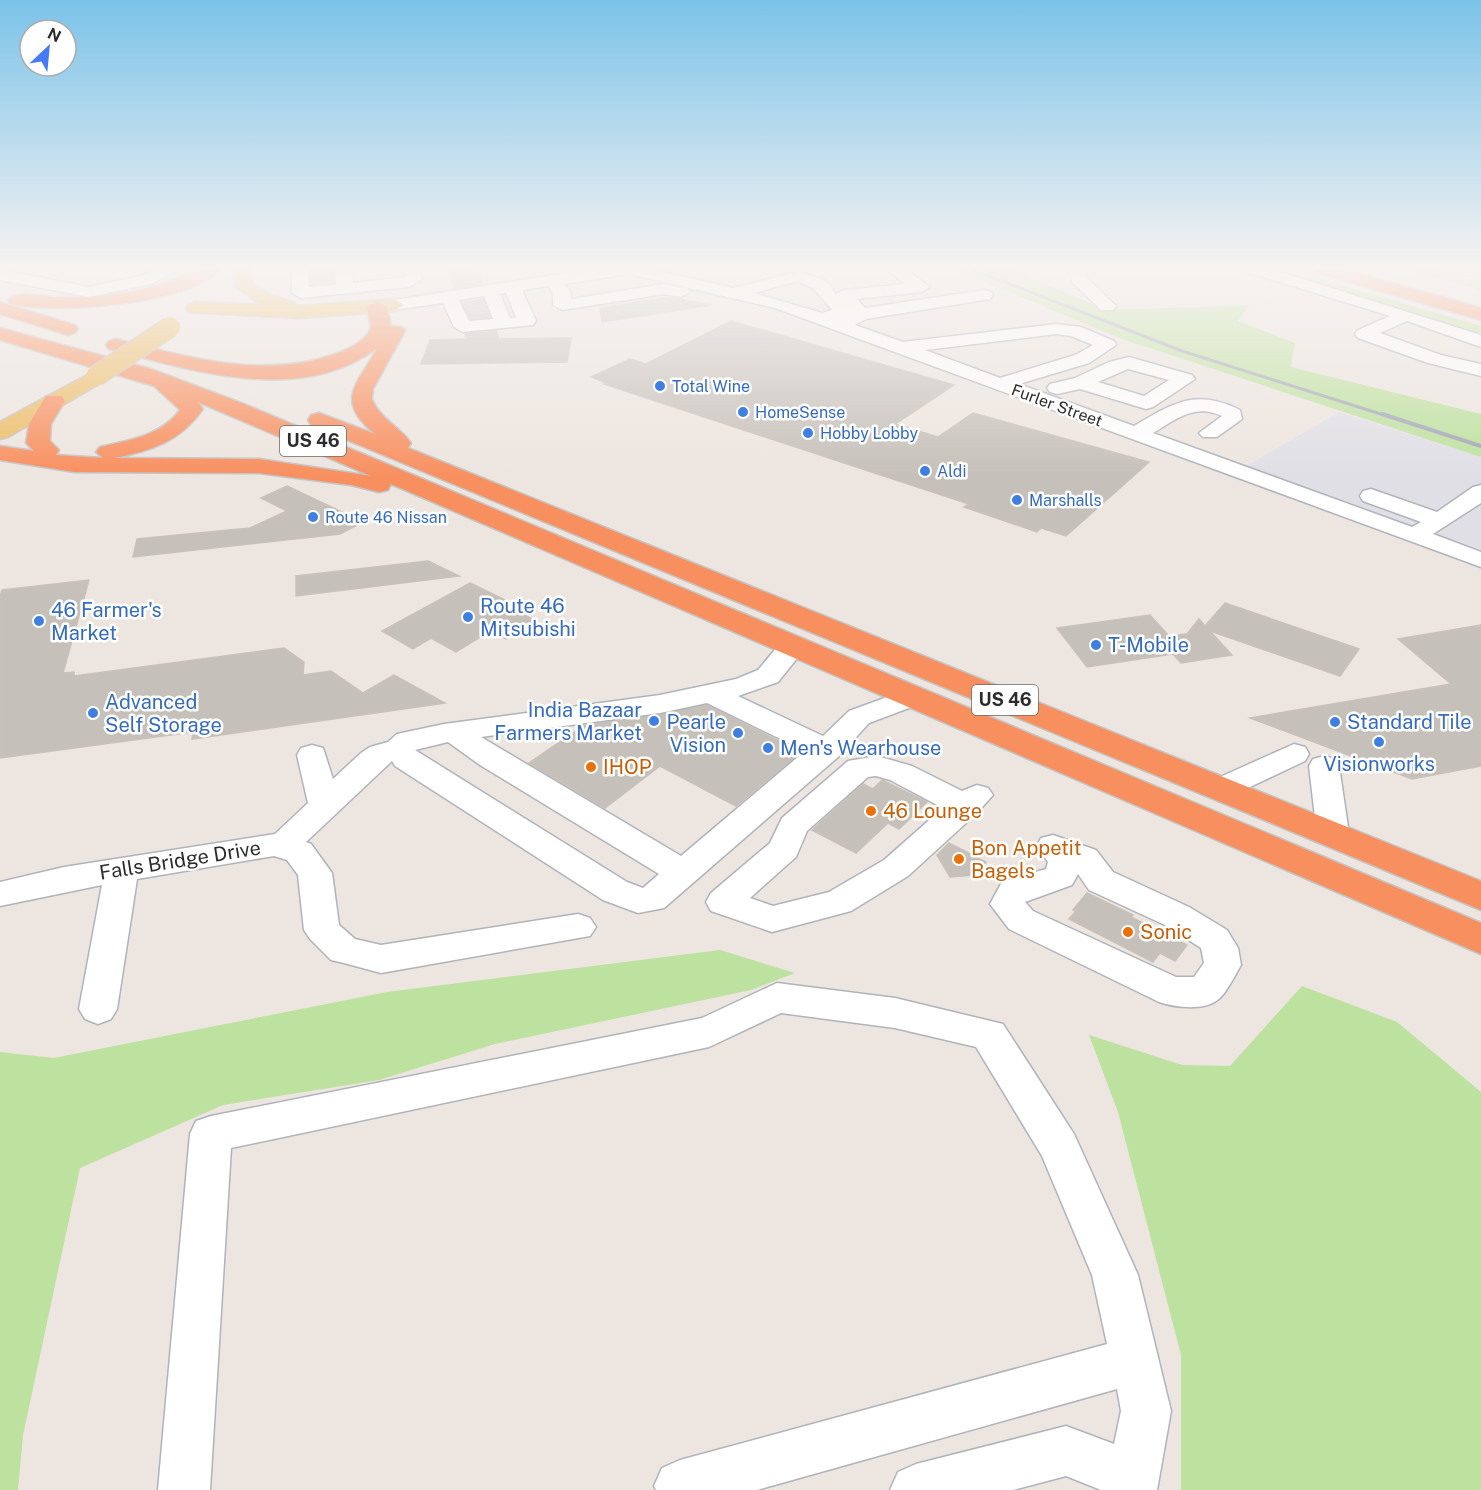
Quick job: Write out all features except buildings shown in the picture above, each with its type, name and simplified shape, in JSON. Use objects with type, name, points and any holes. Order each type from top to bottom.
[{"type":"highway","name":"US 46","points":[[17,338],[158,379],[236,409],[1481,939]]},
{"type":"highway","name":"US 46","points":[[92,338],[273,402]]},
{"type":"highway","points":[[100,340],[238,372],[299,371],[342,359],[370,344],[374,338]]},
{"type":"highway","points":[[392,338],[363,386],[361,397],[366,415],[422,461]]},
{"type":"highway","points":[[0,440],[71,454],[108,452],[145,444],[174,429],[187,419],[192,409],[158,379]]},
{"type":"highway","points":[[47,450],[38,443],[37,435],[54,401]]},
{"type":"highway","name":"US 46","points":[[294,410],[1481,896]]},
{"type":"highway","points":[[0,453],[75,465]]},
{"type":"highway","points":[[0,468],[205,464],[305,471],[351,478],[466,507]]},
{"type":"main road","points":[[0,432],[96,376],[154,338]]},
{"type":"street","name":"Furler Street","points":[[882,338],[901,348],[1007,387],[1050,394],[1144,429],[1173,430],[1198,440]]},
{"type":"street","points":[[901,348],[982,338]]},
{"type":"street","points":[[1007,387],[1082,358],[1107,345],[1090,338]]},
{"type":"street","points":[[1374,338],[1435,359],[1481,370]]},
{"type":"street","points":[[1050,394],[1081,383]]},
{"type":"street","points":[[1144,429],[1195,402],[1209,404],[1233,414],[1232,419],[1198,440]]},
{"type":"street","points":[[1198,440],[1414,535],[1481,560]]},
{"type":"street","points":[[1414,535],[1440,521],[1481,492]]},
{"type":"street","points":[[1371,495],[1440,521]]},
{"type":"street","points":[[281,846],[372,760],[381,754],[399,749],[408,741],[454,732],[660,704],[744,686],[768,676],[793,646]]},
{"type":"street","points":[[710,693],[827,750]]},
{"type":"street","points":[[399,749],[406,759],[615,891],[638,901],[652,899],[684,873],[827,750],[859,717],[912,697]]},
{"type":"street","points":[[454,732],[491,758],[684,873]]},
{"type":"street","points":[[1220,789],[1294,754]]},
{"type":"street","points":[[312,755],[324,805]]},
{"type":"street","points":[[877,766],[972,800],[896,868],[839,902],[772,920],[723,902],[784,849],[793,826],[812,812],[859,768],[877,766]]},
{"type":"street","points":[[1324,766],[1333,834]]},
{"type":"street","name":"Falls Bridge Drive","points":[[0,894],[64,879],[275,845],[299,852],[315,873],[322,930],[344,950],[381,959],[578,927]]},
{"type":"street","points":[[1053,846],[1084,858],[1101,880],[1177,916],[1214,939],[1220,948],[1222,964],[1204,991],[1172,992],[1021,920],[1007,904],[1014,891],[1060,877],[1065,861],[1053,846]]},
{"type":"street","points":[[98,1009],[122,869]]},
{"type":"street","points":[[184,1490],[211,1134],[709,1032],[777,998],[895,1013],[988,1035],[1059,1147],[1115,1275],[1146,1411],[1132,1484],[1066,1451],[916,1490]]},
{"type":"street","points":[[685,1489],[1134,1360]]},
{"type":"shaded area","points":[[1339,412],[1481,457],[1481,552],[1245,467]]},
{"type":"green space","points":[[1118,338],[1281,338],[1295,343],[1291,367],[1481,414],[1481,457]]},
{"type":"green space","points":[[720,950],[795,973],[751,990],[495,1044],[379,1080],[223,1105],[80,1168],[23,1435],[18,1490],[0,1490],[0,1052],[54,1058],[387,992]]},
{"type":"green space","points":[[1302,986],[1397,1022],[1481,1092],[1481,1490],[1181,1490],[1181,1355],[1118,1112],[1089,1035],[1182,1065],[1230,1066]]},
{"type":"railway","points":[[1147,338],[1182,351],[1387,416]]},
{"type":"railway","points":[[1382,414],[1481,446]]},
{"type":"place","name":"Total Wine","points":[[660,386]]},
{"type":"place","name":"HomeSense","points":[[743,412]]},
{"type":"place","name":"Hobby Lobby","points":[[808,433]]},
{"type":"place","name":"Aldi","points":[[925,471]]},
{"type":"place","name":"Marshalls","points":[[1017,500]]},
{"type":"place","name":"Route 46 Nissan","points":[[313,517]]},
{"type":"place","name":"Route 46 Mitsubishi","points":[[468,617]]},
{"type":"place","name":"46 Farmer's Market","points":[[39,621]]},
{"type":"place","name":"T-Mobile","points":[[1096,645]]},
{"type":"place","name":"Advanced Self Storage","points":[[93,713]]},
{"type":"place","name":"India Bazaar Farmers Market","points":[[654,721]]},
{"type":"place","name":"Standard Tile","points":[[1335,722]]},
{"type":"place","name":"Pearle Vision","points":[[738,733]]},
{"type":"place","name":"Visionworks","points":[[1379,742]]},
{"type":"place","name":"Men's Wearhouse","points":[[768,748]]},
{"type":"place","name":"IHOP","points":[[591,767]]},
{"type":"place","name":"46 Lounge","points":[[871,811]]},
{"type":"place","name":"Bon Appetit Bagels","points":[[959,859]]},
{"type":"place","name":"Sonic","points":[[1128,932]]}]
